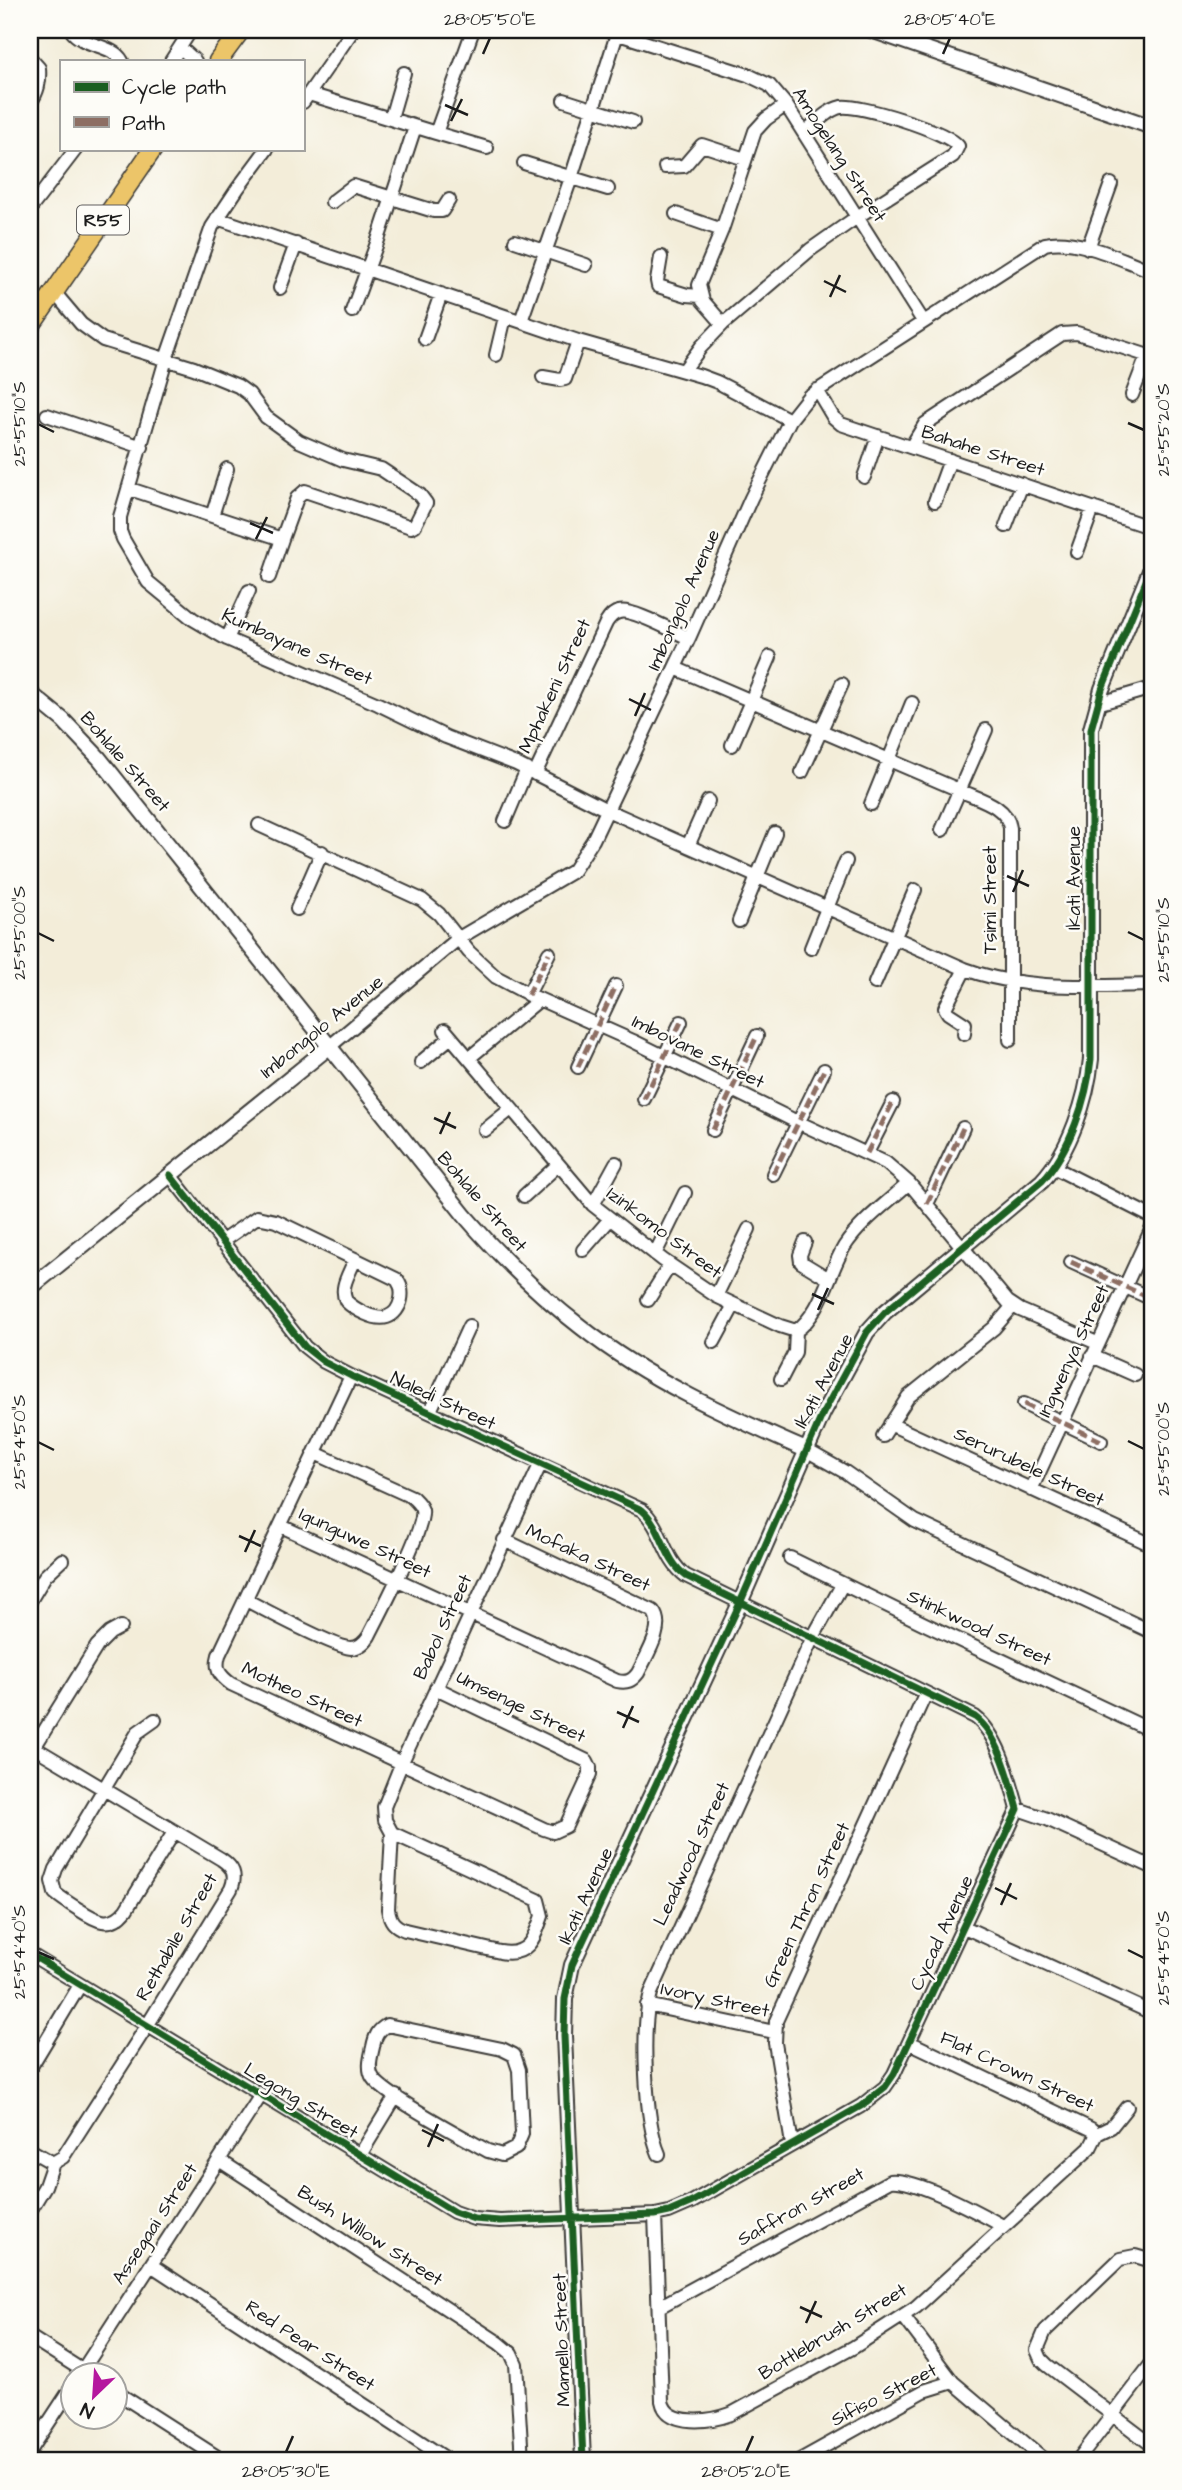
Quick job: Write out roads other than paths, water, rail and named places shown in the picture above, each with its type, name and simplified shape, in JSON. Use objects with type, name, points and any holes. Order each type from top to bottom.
[{"type":"main road","points":[[206,60],[226,30]]},
{"type":"main road","points":[[219,60],[241,30]]},
{"type":"main road","name":"R55","points":[[30,327],[152,150]]},
{"type":"street","points":[[71,30],[75,36],[116,54],[121,60]]},
{"type":"street","points":[[173,60],[191,30]]},
{"type":"street","points":[[353,30],[306,98],[391,118],[487,148]]},
{"type":"street","points":[[436,133],[473,30]]},
{"type":"street","points":[[871,30],[1152,127]]},
{"type":"street","points":[[521,321],[593,109],[612,32]]},
{"type":"street","name":"Amogelang Street","points":[[612,32],[769,85],[805,132],[923,321]]},
{"type":"street","points":[[181,48],[194,60]]},
{"type":"street","points":[[30,58],[39,68],[40,80],[30,103]]},
{"type":"street","points":[[391,118],[404,73]]},
{"type":"street","points":[[564,100],[633,122]]},
{"type":"street","points":[[723,324],[700,296],[700,279],[722,230],[751,141],[760,125],[786,105]]},
{"type":"street","points":[[684,370],[723,324],[792,265],[857,217],[953,156],[958,148],[949,138],[914,124],[847,107],[832,110],[805,132]]},
{"type":"street","points":[[352,311],[415,127]]},
{"type":"street","points":[[665,167],[684,166],[702,145],[745,159]]},
{"type":"street","points":[[30,209],[75,150]]},
{"type":"street","points":[[266,150],[217,218],[578,341],[684,370],[717,382],[790,420]]},
{"type":"street","points":[[524,163],[608,189]]},
{"type":"street","points":[[1088,248],[1111,184]]},
{"type":"street","points":[[332,202],[353,186],[440,212],[449,200]]},
{"type":"street","points":[[676,214],[722,230]]},
{"type":"street","name":"Kumbayane Street","points":[[217,218],[166,359],[120,517],[120,531],[142,574],[173,605],[227,639],[531,772],[607,810],[965,969],[1009,981],[1090,986],[1152,985]]},
{"type":"street","points":[[515,241],[586,265]]},
{"type":"street","name":"Imbongolo Avenue","points":[[170,1175],[459,938],[573,870],[586,854],[689,638],[751,498],[790,420],[802,403],[817,390],[1045,244],[1062,242],[1088,248],[1152,271]]},
{"type":"street","points":[[280,288],[296,244]]},
{"type":"street","points":[[661,257],[658,286],[700,296]]},
{"type":"street","points":[[54,292],[81,324],[103,340],[194,368],[238,386],[250,394],[266,417],[299,441],[343,460],[381,469],[426,500],[415,525],[411,527],[305,491],[296,498],[269,577]]},
{"type":"street","points":[[425,339],[441,294]]},
{"type":"street","points":[[496,355],[505,317]]},
{"type":"street","points":[[911,447],[925,424],[1062,334],[1077,333],[1149,357],[1132,394]]},
{"type":"street","points":[[543,377],[565,379],[578,341]]},
{"type":"street","name":"Bahahe Street","points":[[817,390],[833,417],[841,424],[1152,528]]},
{"type":"street","points":[[47,415],[142,447]]},
{"type":"street","points":[[864,477],[878,436]]},
{"type":"street","points":[[936,501],[950,460]]},
{"type":"street","points":[[212,516],[227,469]]},
{"type":"street","points":[[1006,526],[1022,484]]},
{"type":"street","points":[[130,489],[282,539]]},
{"type":"street","points":[[1077,552],[1093,508]]},
{"type":"street","name":"Ikati Avenue","points":[[573,2219],[564,2036],[564,2011],[569,1977],[577,1953],[740,1603],[823,1413],[875,1321],[1029,1193],[1055,1168],[1075,1124],[1089,1079],[1091,729],[1097,704],[1152,566]]},
{"type":"street","points":[[227,639],[249,591]]},
{"type":"street","name":"Mphakeni Street","points":[[531,772],[612,615],[616,612],[628,612],[689,638]]},
{"type":"street","points":[[732,745],[770,657]]},
{"type":"street","name":"Tsimi Street","points":[[675,668],[959,790],[998,808],[1009,820],[1010,1040]]},
{"type":"street","points":[[802,772],[842,684]]},
{"type":"street","points":[[1097,704],[1152,688]]},
{"type":"street","name":"Bohlale Street","points":[[33,698],[63,720],[99,758],[465,1216],[506,1262],[550,1303],[622,1357],[709,1405],[806,1451]]},
{"type":"street","points":[[871,804],[912,703]]},
{"type":"street","points":[[942,830],[986,730]]},
{"type":"street","points":[[505,821],[531,772]]},
{"type":"street","points":[[688,846],[708,801]]},
{"type":"street","name":"Imbovane Street","points":[[258,825],[422,900],[439,914],[486,970],[534,997],[867,1153],[896,1170],[1013,1306],[1094,1350],[1135,1376]]},
{"type":"street","points":[[738,921],[775,833]]},
{"type":"street","points":[[297,909],[322,852]]},
{"type":"street","points":[[811,948],[846,861]]},
{"type":"street","points":[[875,983],[915,890]]},
{"type":"street","points":[[469,1058],[534,997],[549,953]]},
{"type":"street","points":[[964,1034],[965,1024],[945,1008],[965,969]]},
{"type":"street","points":[[578,1067],[616,986]]},
{"type":"street","points":[[644,1099],[681,1022]]},
{"type":"street","name":"Izinkomo Street","points":[[421,1062],[448,1033],[593,1205],[655,1254],[716,1296],[796,1331]]},
{"type":"street","points":[[713,1130],[757,1036]]},
{"type":"street","points":[[773,1174],[824,1070]]},
{"type":"street","points":[[867,1153],[892,1102]]},
{"type":"street","points":[[485,1130],[511,1109]]},
{"type":"street","points":[[927,1204],[963,1128]]},
{"type":"street","points":[[593,1205],[616,1163]]},
{"type":"street","points":[[524,1196],[558,1165]]},
{"type":"street","points":[[1055,1168],[1152,1217]]},
{"type":"street","points":[[30,1288],[170,1175]]},
{"type":"street","name":"Naledi Street","points":[[170,1175],[305,1347],[324,1362],[540,1465],[642,1510],[654,1523],[677,1570],[740,1603]]},
{"type":"street","points":[[782,1378],[795,1352],[796,1331],[811,1317],[845,1247],[855,1233],[909,1183]]},
{"type":"street","points":[[655,1254],[685,1193]]},
{"type":"street","points":[[221,1242],[249,1221],[266,1217],[391,1275],[401,1283],[403,1294],[391,1315],[375,1317],[346,1301],[342,1292],[355,1259]]},
{"type":"street","points":[[583,1250],[610,1219]]},
{"type":"street","name":"Ingwenya Street","points":[[1031,1490],[1152,1228]]},
{"type":"street","points":[[716,1296],[749,1229]]},
{"type":"street","points":[[805,1242],[800,1262],[829,1279]]},
{"type":"street","points":[[1071,1262],[1152,1299]]},
{"type":"street","points":[[648,1300],[670,1265]]},
{"type":"street","points":[[714,1342],[734,1305]]},
{"type":"street","name":"Serurubele Street","points":[[1013,1306],[994,1328],[908,1397],[887,1429],[1152,1545]]},
{"type":"street","points":[[430,1411],[469,1326]]},
{"type":"street","name":"Motheo Street","points":[[351,1376],[217,1662],[219,1674],[231,1684],[401,1762]]},
{"type":"street","points":[[1024,1405],[1101,1441]]},
{"type":"street","points":[[806,1451],[845,1472],[915,1521],[1152,1632]]},
{"type":"street","points":[[246,1600],[335,1643],[351,1648],[365,1643],[397,1578],[420,1526],[422,1510],[418,1503],[412,1497],[315,1453]]},
{"type":"street","name":"Babol Street","points":[[392,1833],[385,1820],[384,1807],[401,1762],[540,1465]]},
{"type":"street","name":"Iqunguwe Street","points":[[281,1526],[471,1614]]},
{"type":"street","name":"Mofaka Street","points":[[471,1614],[617,1681],[629,1682],[639,1673],[657,1629],[657,1615],[653,1611],[504,1540]]},
{"type":"street","name":"Stinkwood Street","points":[[790,1558],[1152,1731]]},
{"type":"street","points":[[30,1601],[45,1576],[62,1560]]},
{"type":"street","name":"Leadwood Street","points":[[659,2154],[652,2135],[646,2036],[648,2005],[655,1981],[812,1639],[842,1585]]},
{"type":"street","points":[[740,1603],[983,1723],[995,1741],[1018,1809],[1047,1819],[1152,1867]]},
{"type":"street","points":[[31,1749],[97,1646],[121,1627]]},
{"type":"street","name":"Umsenge Street","points":[[401,1762],[544,1829],[553,1832],[560,1830],[571,1819],[590,1774],[587,1761],[436,1688]]},
{"type":"street","name":"Green Thron Street","points":[[792,2144],[775,2032],[780,2009],[926,1693]]},
{"type":"street","points":[[155,1720],[138,1732],[103,1788],[56,1869],[52,1881],[55,1892],[96,1920],[109,1923],[121,1916],[174,1832]]},
{"type":"street","name":"Rethabile Street","points":[[30,2211],[45,2186],[53,2163],[63,2157],[147,2026],[230,1889],[234,1878],[232,1869],[226,1862],[103,1788],[31,1749]]},
{"type":"street","name":"Cycad Avenue","points":[[573,2219],[655,2215],[692,2202],[861,2106],[878,2093],[894,2074],[1018,1809]]},
{"type":"street","points":[[392,1833],[538,1900],[542,1916],[526,1948],[516,1954],[500,1952],[405,1930],[395,1925],[388,1909],[392,1833]]},
{"type":"street","points":[[962,1926],[1152,2013]]},
{"type":"street","name":"Legong Street","points":[[30,1954],[429,2198],[465,2216],[500,2221],[573,2219]]},
{"type":"street","points":[[30,2068],[80,1985]]},
{"type":"street","name":"Ivory Street","points":[[648,2005],[775,2032]]},
{"type":"street","points":[[387,2025],[502,2049],[518,2060],[521,2139],[510,2152],[494,2154],[396,2096],[374,2080],[370,2069],[377,2033],[387,2025]]},
{"type":"street","name":"Flat Crown Street","points":[[909,2042],[1091,2129],[1096,2139]]},
{"type":"street","name":"Assegaai Street","points":[[92,2360],[261,2095]]},
{"type":"street","points":[[360,2155],[396,2096]]},
{"type":"street","name":"Bottlebrush Street","points":[[660,2307],[664,2410],[671,2417],[682,2419],[712,2419],[731,2414],[854,2347],[903,2316],[944,2282],[1111,2127],[1127,2107]]},
{"type":"street","points":[[30,2150],[53,2163]]},
{"type":"street","name":"Bush Willow Street","points":[[219,2160],[499,2343],[510,2353],[518,2373],[522,2460]]},
{"type":"street","name":"Saffron Street","points":[[660,2307],[890,2181],[898,2180],[917,2185],[1003,2226]]},
{"type":"street","points":[[655,2215],[660,2307]]},
{"type":"street","name":"Mamello Street","points":[[573,2219],[583,2460]]},
{"type":"street","points":[[1152,2261],[1135,2256],[1120,2259],[1045,2331],[1038,2344],[1041,2359],[1152,2445]]},
{"type":"street","name":"Red Pear Street","points":[[151,2265],[448,2460]]},
{"type":"street","points":[[903,2316],[953,2382]]},
{"type":"street","points":[[30,2337],[64,2360]]},
{"type":"street","points":[[1078,2460],[1152,2363]]},
{"type":"street","name":"Sifiso Street","points":[[800,2460],[924,2391],[953,2382],[1045,2460]]},
{"type":"street","points":[[130,2401],[222,2460]]},
{"type":"street","points":[[30,2451],[60,2405]]}]
